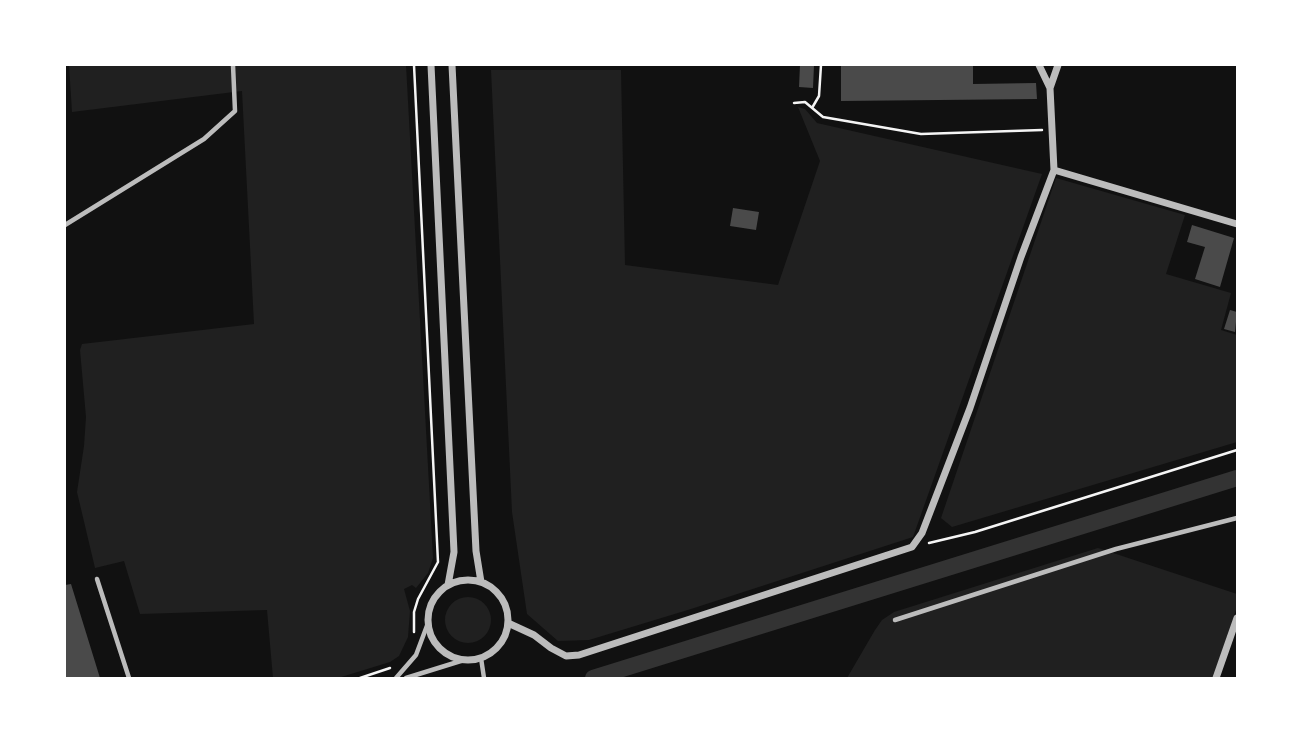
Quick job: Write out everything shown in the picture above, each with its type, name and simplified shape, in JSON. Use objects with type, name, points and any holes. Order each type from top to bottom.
[{"type":"street","points":[[431,65],[454,552],[448,585],[433,601],[428,623],[436,644],[444,652],[464,660],[481,658],[500,644],[505,634],[508,623],[501,598],[492,588],[481,582],[470,580],[448,585]]},
{"type":"street","points":[[452,65],[476,551],[481,582]]},
{"type":"street","points":[[1039,65],[1051,88]]},
{"type":"street","points":[[508,623],[534,635],[566,656],[579,655],[912,547],[922,533],[970,408],[1021,257],[1054,170],[1051,88],[1058,65]]},
{"type":"street","points":[[1054,170],[1237,224]]},
{"type":"street","points":[[1216,678],[1237,618]]},
{"type":"lane","points":[[65,225],[204,139],[234,111],[233,65]]},
{"type":"lane","points":[[895,620],[1116,550],[1237,518]]},
{"type":"lane","points":[[97,579],[129,678]]},
{"type":"lane","points":[[396,678],[416,655],[428,623]]},
{"type":"lane","points":[[481,658],[484,678]]},
{"type":"lane","points":[[406,678],[464,660]]},
{"type":"path","points":[[412,638],[418,599],[438,562],[414,65]]},
{"type":"path","points":[[812,108],[819,96],[821,65]]},
{"type":"path","points":[[794,103],[806,103],[822,117],[921,134],[1052,129]]},
{"type":"path","points":[[912,547],[975,532],[1237,450]]},
{"type":"path","points":[[360,678],[397,666]]},
{"type":"shaded area","points":[[69,65],[406,65],[433,558],[428,573],[416,588],[412,585],[404,589],[410,611],[408,637],[399,656],[390,662],[338,678],[273,678],[267,610],[140,614],[124,561],[95,568],[77,492],[86,417],[80,350],[82,344],[254,324],[242,91],[72,112]]},
{"type":"shaded area","points":[[491,70],[621,70],[625,265],[778,285],[820,161],[798,107],[805,109],[817,123],[1042,174],[913,537],[589,640],[558,641],[527,614],[512,512]]},
{"type":"shaded area","points":[[1056,178],[1185,215],[1166,274],[1231,293],[1221,330],[1237,335],[1237,442],[952,527],[941,518]]},
{"type":"shaded area","points":[[1098,548],[1237,594],[1237,607],[1213,678],[847,678],[882,620],[894,612]]},
{"type":"shaded area","points":[[468,597],[484,604],[491,620],[484,636],[468,643],[452,636],[445,620],[452,604]]},
{"type":"building","points":[[800,65],[814,65],[813,88],[799,87]]},
{"type":"building","points":[[841,65],[973,65],[973,84],[1036,83],[1037,99],[841,101]]},
{"type":"building","points":[[733,208],[759,212],[756,230],[730,226]]},
{"type":"building","points":[[1192,225],[1234,238],[1220,287],[1195,279],[1205,247],[1187,242]]},
{"type":"building","points":[[1230,310],[1237,312],[1235,332],[1224,329]]},
{"type":"building","points":[[71,584],[100,678],[65,678],[65,585]]},
{"type":"waterway","points":[[593,678],[1237,478]]}]
